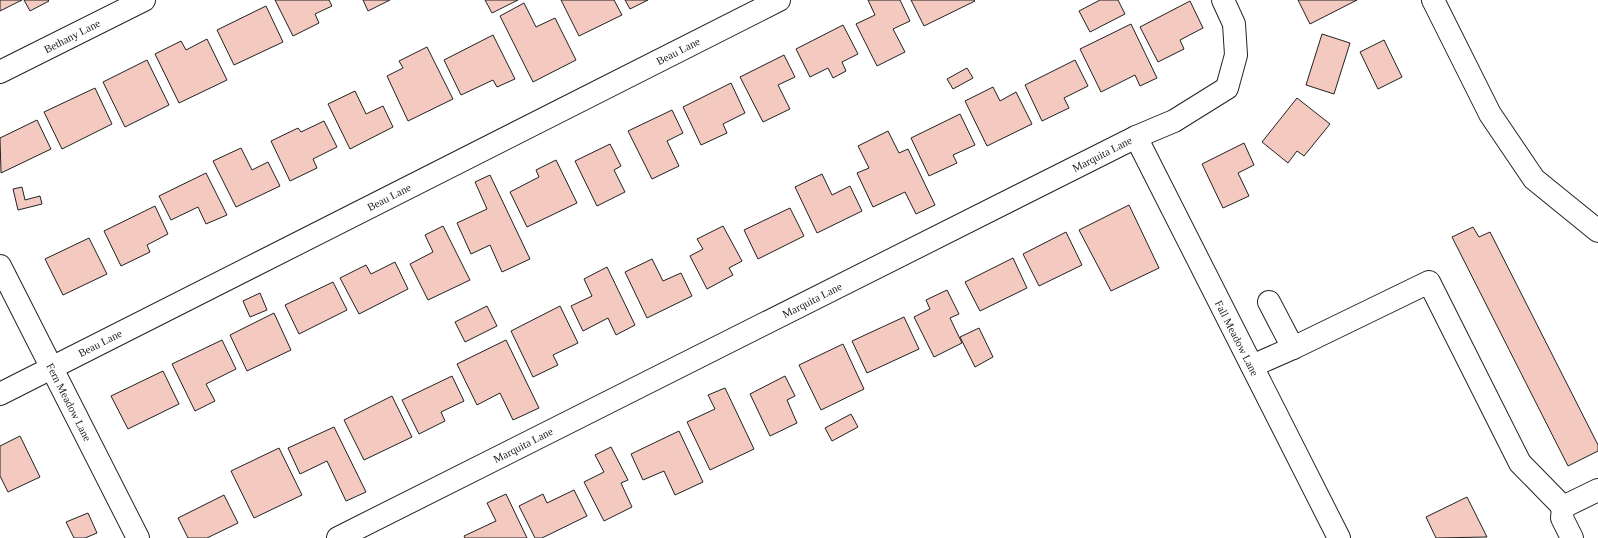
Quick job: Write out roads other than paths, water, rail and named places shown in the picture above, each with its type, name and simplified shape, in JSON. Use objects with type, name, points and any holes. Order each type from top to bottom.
[{"type":"street","name":"Bethany Lane","points":[[0,72],[144,0]]},
{"type":"street","name":"Beau Lane","points":[[0,394],[778,0]]},
{"type":"street","name":"Marquita Lane","points":[[338,538],[1136,137],[1174,121],[1226,88],[1236,55],[1234,24],[1223,0]]},
{"type":"street","points":[[1433,0],[1490,114],[1534,179],[1598,231]]},
{"type":"street","name":"Fall Meadow Lane","points":[[1136,137],[1339,538]]},
{"type":"street","name":"Fern Meadow Lane","points":[[0,266],[138,538]]},
{"type":"street","points":[[1252,366],[1293,348],[1429,282],[1520,463],[1563,507],[1562,518],[1572,538]]},
{"type":"street","points":[[1268,302],[1293,348]]},
{"type":"street","points":[[1563,507],[1598,490]]}]
